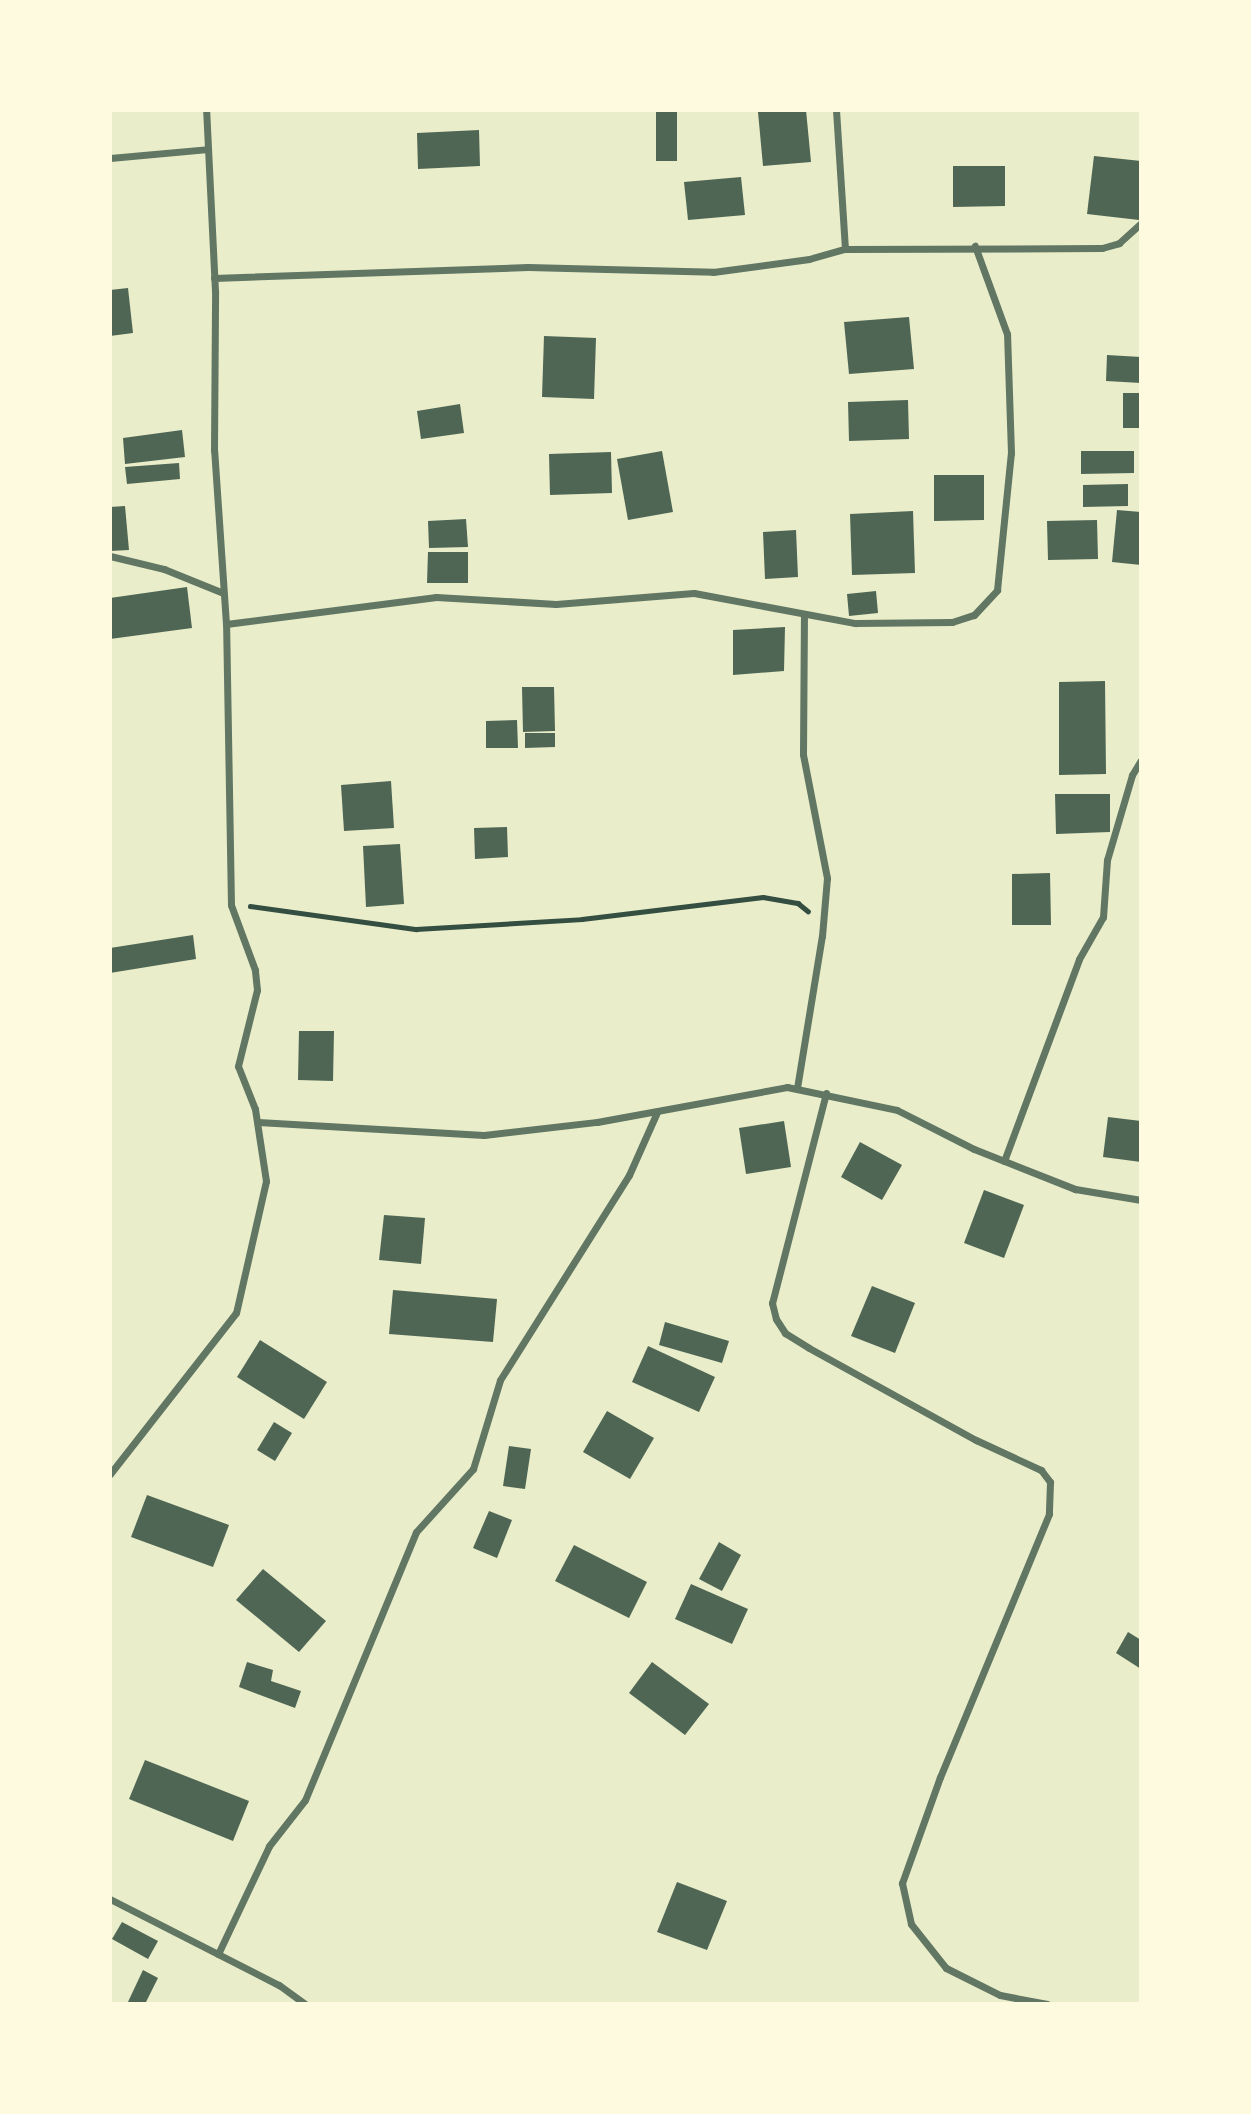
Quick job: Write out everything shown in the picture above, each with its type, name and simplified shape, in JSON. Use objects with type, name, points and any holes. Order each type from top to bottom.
[{"type":"street","points":[[110,1474],[236,1313],[266,1181],[258,1122],[238,1066],[257,990],[255,970],[231,903],[226,624],[214,450],[214,278],[206,110]]},
{"type":"street","points":[[836,110],[845,249]]},
{"type":"street","points":[[110,158],[208,149]]},
{"type":"street","points":[[214,278],[528,267],[713,272],[809,259],[845,249],[975,246],[1102,248],[1119,243],[1141,223]]},
{"type":"street","points":[[226,624],[436,597],[556,604],[694,593],[855,623],[952,622],[974,615],[997,590],[1011,453],[1007,334],[975,246]]},
{"type":"street","points":[[110,556],[164,569],[223,593]]},
{"type":"street","points":[[797,1088],[823,922],[827,878],[803,754],[804,614]]},
{"type":"street","points":[[1004,1161],[1079,959],[1095,937],[1103,917],[1107,860],[1132,775],[1141,760]]},
{"type":"street","points":[[258,1122],[484,1136],[797,1088],[897,1110],[1004,1161],[1076,1189],[1141,1200]]},
{"type":"street","points":[[826,1093],[772,1303],[776,1319],[785,1333],[809,1348],[976,1440],[1041,1470],[1051,1482],[1049,1514],[940,1777],[902,1883],[911,1924],[946,1968],[1000,1995],[1047,2004]]},
{"type":"street","points":[[218,1954],[269,1846],[305,1800],[416,1532],[473,1469],[500,1380],[629,1175],[657,1111]]},
{"type":"street","points":[[110,1899],[218,1954],[305,2004]]},
{"type":"path","points":[[231,903],[416,929],[582,919],[763,897],[798,903],[823,922]]},
{"type":"building","points":[[656,110],[677,110],[677,161],[656,161]]},
{"type":"building","points":[[806,110],[811,162],[763,166],[758,112]]},
{"type":"building","points":[[479,130],[480,166],[418,169],[417,133]]},
{"type":"building","points":[[1094,156],[1141,161],[1139,220],[1087,214]]},
{"type":"building","points":[[953,166],[1005,166],[1005,206],[953,207]]},
{"type":"building","points":[[741,177],[745,215],[688,220],[684,182]]},
{"type":"building","points":[[128,288],[133,333],[110,336],[110,290]]},
{"type":"building","points":[[909,317],[914,369],[849,374],[844,322]]},
{"type":"building","points":[[544,336],[596,338],[594,399],[542,397]]},
{"type":"building","points":[[1107,355],[1141,357],[1141,383],[1106,381]]},
{"type":"building","points":[[1123,393],[1141,393],[1141,428],[1123,428]]},
{"type":"building","points":[[908,400],[909,439],[849,441],[848,402]]},
{"type":"building","points":[[460,404],[464,433],[421,439],[417,411]]},
{"type":"building","points":[[182,430],[185,457],[125,464],[123,438]]},
{"type":"building","points":[[662,451],[673,512],[628,520],[617,459]]},
{"type":"building","points":[[1081,451],[1134,451],[1134,473],[1081,474]]},
{"type":"building","points":[[611,452],[612,493],[550,495],[549,454]]},
{"type":"building","points":[[179,463],[180,479],[127,484],[125,467]]},
{"type":"building","points":[[934,475],[984,475],[984,520],[934,521]]},
{"type":"building","points":[[1128,484],[1128,506],[1083,507],[1083,485]]},
{"type":"building","points":[[125,506],[129,550],[110,551],[110,507]]},
{"type":"building","points":[[1117,510],[1141,512],[1141,565],[1112,562]]},
{"type":"building","points":[[913,511],[915,573],[852,575],[850,514]]},
{"type":"building","points":[[466,519],[468,547],[429,548],[428,521]]},
{"type":"building","points":[[1097,520],[1098,559],[1048,560],[1047,521]]},
{"type":"building","points":[[796,530],[798,577],[765,579],[763,532]]},
{"type":"building","points":[[428,552],[468,552],[468,583],[427,583]]},
{"type":"building","points":[[187,587],[192,628],[110,639],[110,598]]},
{"type":"building","points":[[876,591],[878,613],[849,616],[847,594]]},
{"type":"building","points":[[785,627],[784,671],[733,675],[733,630]]},
{"type":"building","points":[[1105,681],[1106,774],[1059,775],[1059,682]]},
{"type":"building","points":[[522,687],[554,687],[555,731],[523,732]]},
{"type":"building","points":[[517,720],[518,748],[486,748],[486,721]]},
{"type":"building","points":[[525,733],[555,733],[555,747],[525,748]]},
{"type":"building","points":[[391,781],[394,828],[344,831],[341,785]]},
{"type":"building","points":[[1055,794],[1110,794],[1110,832],[1056,834]]},
{"type":"building","points":[[507,827],[508,857],[475,859],[474,828]]},
{"type":"building","points":[[400,844],[404,904],[366,907],[363,846]]},
{"type":"building","points":[[1050,873],[1051,925],[1012,925],[1012,874]]},
{"type":"building","points":[[193,935],[196,959],[110,973],[110,948]]},
{"type":"building","points":[[299,1031],[334,1031],[333,1081],[298,1080]]},
{"type":"building","points":[[1108,1117],[1141,1121],[1141,1162],[1103,1157]]},
{"type":"building","points":[[784,1121],[791,1167],[746,1174],[739,1128]]},
{"type":"building","points":[[860,1142],[902,1165],[882,1200],[841,1177]]},
{"type":"building","points":[[984,1190],[1024,1205],[1004,1258],[964,1243]]},
{"type":"building","points":[[384,1215],[425,1218],[421,1264],[379,1260]]},
{"type":"building","points":[[872,1286],[915,1303],[895,1353],[851,1336]]},
{"type":"building","points":[[393,1290],[497,1299],[493,1342],[389,1334]]},
{"type":"building","points":[[665,1322],[729,1341],[722,1363],[659,1345]]},
{"type":"building","points":[[260,1340],[327,1382],[304,1419],[237,1377]]},
{"type":"building","points":[[648,1346],[715,1377],[699,1412],[632,1382]]},
{"type":"building","points":[[607,1411],[654,1438],[630,1479],[583,1452]]},
{"type":"building","points":[[274,1422],[292,1433],[275,1461],[257,1450]]},
{"type":"building","points":[[509,1446],[531,1449],[525,1489],[503,1486]]},
{"type":"building","points":[[147,1495],[229,1525],[213,1567],[131,1537]]},
{"type":"building","points":[[489,1511],[512,1520],[497,1558],[473,1548]]},
{"type":"building","points":[[719,1542],[741,1555],[722,1591],[699,1579]]},
{"type":"building","points":[[574,1545],[647,1582],[629,1618],[555,1581]]},
{"type":"building","points":[[263,1569],[326,1621],[299,1652],[236,1600]]},
{"type":"building","points":[[691,1584],[748,1609],[732,1644],[675,1619]]},
{"type":"building","points":[[1128,1632],[1141,1640],[1141,1669],[1116,1653]]},
{"type":"building","points":[[247,1662],[273,1670],[271,1681],[301,1691],[295,1708],[239,1687]]},
{"type":"building","points":[[652,1662],[709,1704],[685,1735],[629,1693]]},
{"type":"building","points":[[145,1760],[249,1801],[233,1841],[129,1799]]},
{"type":"building","points":[[677,1882],[727,1901],[707,1950],[657,1932]]},
{"type":"building","points":[[122,1922],[158,1941],[148,1959],[112,1939]]},
{"type":"building","points":[[143,1970],[158,1978],[145,2004],[127,2004]]}]
